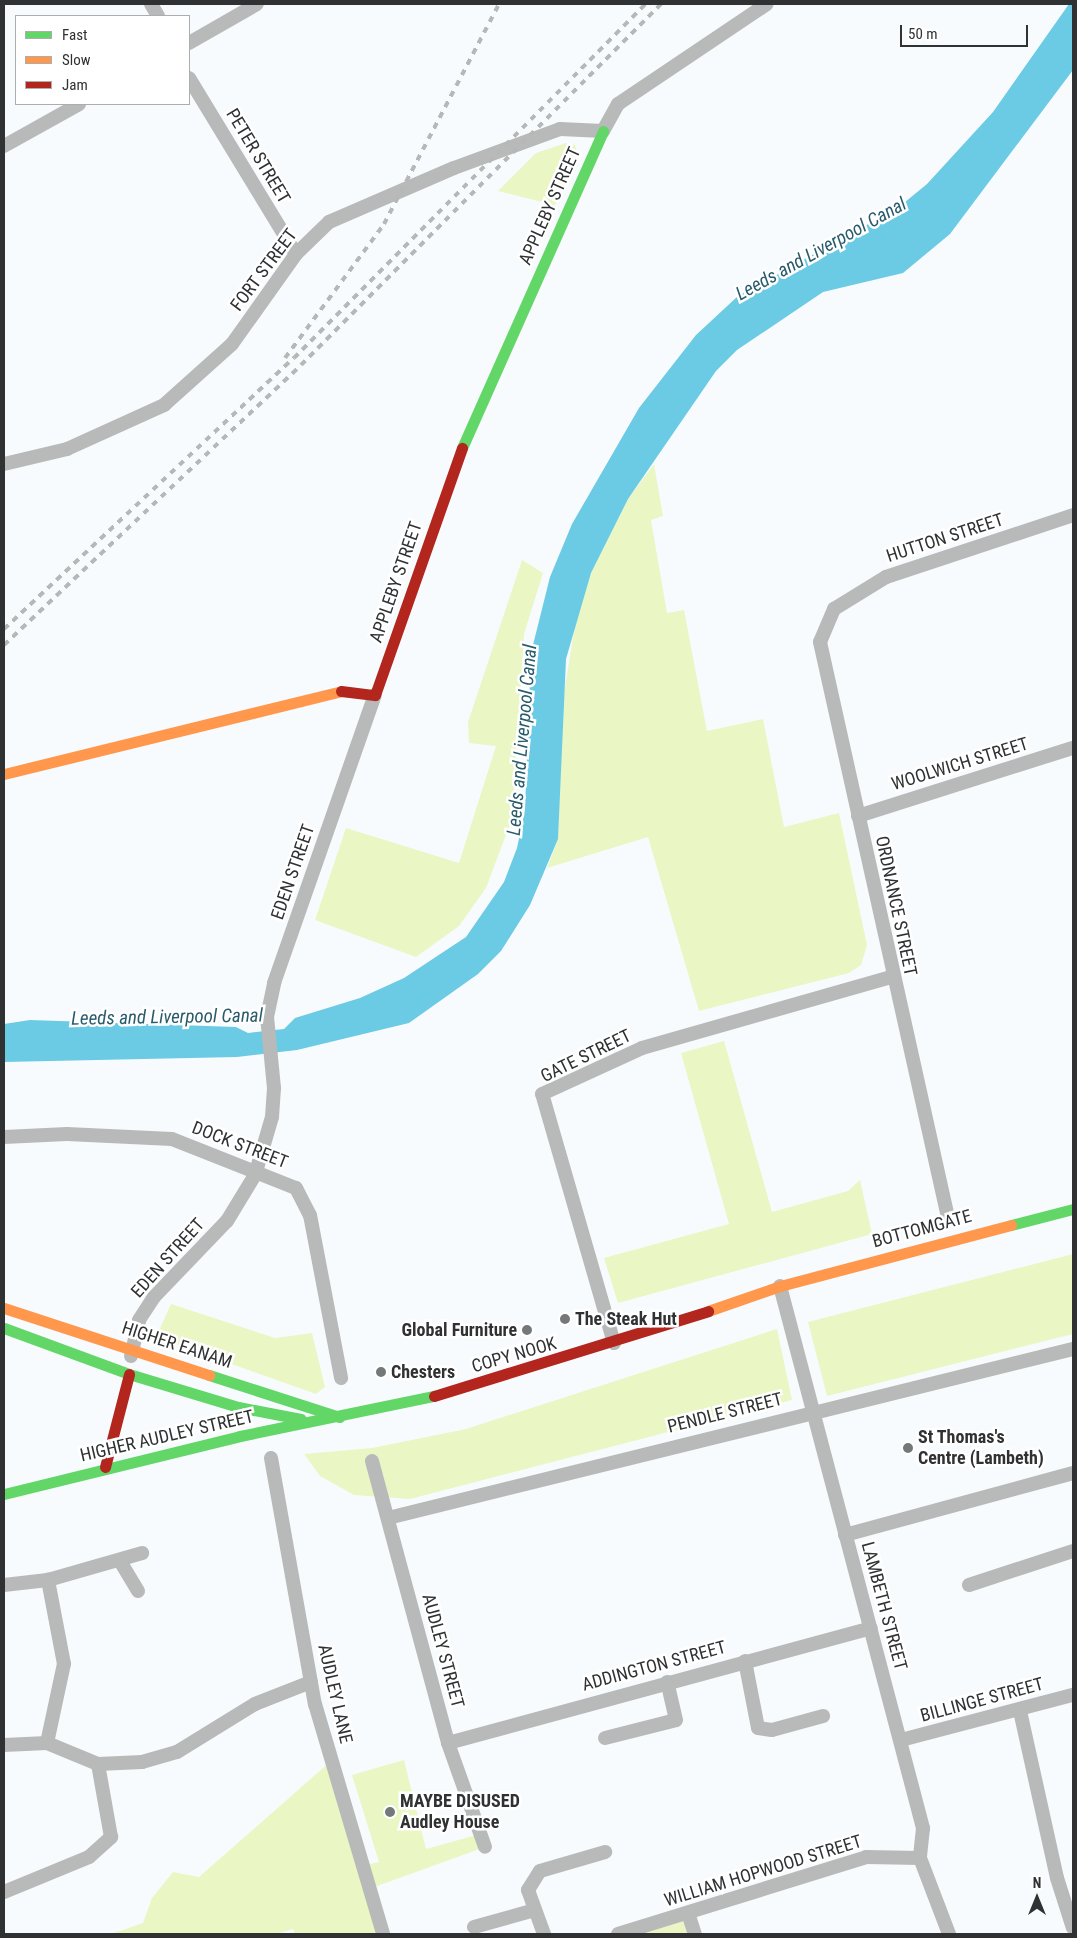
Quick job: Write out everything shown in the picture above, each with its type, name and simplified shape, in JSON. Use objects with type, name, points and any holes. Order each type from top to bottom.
[{"type":"main road","name":"APPLEBY STREET","points":[[375,695],[472,418],[603,131]]},
{"type":"main road","points":[[4,774],[334,690],[375,695]]},
{"type":"main road","name":"BOTTOMGATE","points":[[780,1286],[1073,1209]]},
{"type":"main road","name":"COPY NOOK","points":[[339,1417],[448,1392],[614,1343],[780,1286]]},
{"type":"main road","name":"HIGHER EANAM","points":[[9,1310],[132,1348],[339,1417]]},
{"type":"main road","points":[[6,1328],[129,1374],[238,1407],[316,1422]]},
{"type":"main road","points":[[105,1467],[129,1374]]},
{"type":"main road","name":"HIGHER AUDLEY STREET","points":[[4,1494],[105,1467],[339,1417]]},
{"type":"street","points":[[151,4],[157,15]]},
{"type":"street","points":[[190,41],[257,4]]},
{"type":"street","points":[[603,131],[618,104],[767,4]]},
{"type":"street","name":"PETER STREET","points":[[190,80],[296,254]]},
{"type":"street","points":[[4,146],[77,105]]},
{"type":"street","name":"FORT STREET","points":[[4,464],[67,449],[164,405],[232,344],[296,254],[329,222],[454,168],[560,129],[603,131]]},
{"type":"street","name":"HUTTON STREET","points":[[834,609],[886,577],[1073,515]]},
{"type":"street","name":"ORDNANCE STREET","points":[[834,609],[822,633],[820,652],[858,816],[891,977],[947,1213]]},
{"type":"street","name":"EDEN STREET","points":[[129,1374],[132,1348],[139,1320],[154,1297],[227,1221],[255,1174],[272,1117],[272,1065],[266,1017],[274,983],[375,695]]},
{"type":"street","name":"WOOLWICH STREET","points":[[858,816],[1073,748]]},
{"type":"street","name":"GATE STREET","points":[[614,1343],[542,1094],[642,1048],[891,977]]},
{"type":"street","name":"DOCK STREET","points":[[4,1137],[67,1134],[172,1139],[255,1174],[296,1188],[307,1205],[340,1378]]},
{"type":"street","name":"LAMBETH STREET","points":[[780,1286],[923,1828],[920,1858],[949,1934]]},
{"type":"street","points":[[4,1343],[9,1310]]},
{"type":"street","name":"PENDLE STREET","points":[[388,1518],[814,1410],[1073,1349]]},
{"type":"street","name":"AUDLEY LANE","points":[[271,1458],[311,1682],[383,1934]]},
{"type":"street","name":"AUDLEY STREET","points":[[372,1461],[448,1743],[484,1847]]},
{"type":"street","points":[[845,1535],[1073,1473]]},
{"type":"street","points":[[4,1585],[48,1580],[120,1561],[142,1552]]},
{"type":"street","points":[[969,1585],[1072,1555]]},
{"type":"street","points":[[120,1561],[138,1591]]},
{"type":"street","points":[[47,1744],[64,1664],[48,1580]]},
{"type":"street","name":"ADDINGTON STREET","points":[[448,1743],[871,1628]]},
{"type":"street","points":[[745,1661],[758,1728],[772,1730],[823,1716]]},
{"type":"street","points":[[4,1745],[47,1744],[98,1764],[142,1762],[177,1752],[256,1704],[311,1682]]},
{"type":"street","points":[[605,1738],[676,1720],[667,1682]]},
{"type":"street","name":"BILLINGE STREET","points":[[901,1740],[1073,1695]]},
{"type":"street","points":[[1020,1710],[1057,1878],[1073,1928]]},
{"type":"street","points":[[4,1892],[89,1857],[111,1837],[98,1764]]},
{"type":"street","points":[[544,1934],[528,1890],[540,1871],[605,1852]]},
{"type":"street","name":"WILLIAM HOPWOOD STREET","points":[[618,1934],[866,1857],[920,1858]]},
{"type":"street","points":[[474,1927],[535,1910]]},
{"type":"street","points":[[688,1913],[695,1934]]},
{"type":"green space","points":[[566,143],[575,145],[578,157],[547,221],[538,217],[542,202],[498,191],[536,153]]},
{"type":"green space","points":[[654,464],[663,516],[651,520],[667,613],[684,610],[707,731],[763,719],[784,827],[839,813],[867,945],[861,965],[849,973],[699,1011],[648,837],[547,868],[558,839],[561,712],[576,619],[591,573],[628,499]]},
{"type":"green space","points":[[522,560],[543,573],[524,634],[512,819],[486,888],[459,926],[416,957],[315,920],[346,828],[459,863],[496,746],[469,743],[468,722]]},
{"type":"green space","points":[[724,1041],[772,1212],[848,1191],[860,1180],[872,1234],[618,1303],[604,1258],[729,1224],[681,1053]]},
{"type":"green space","points":[[1073,1254],[1073,1334],[827,1396],[808,1322]]},
{"type":"green space","points":[[171,1304],[275,1338],[312,1333],[325,1387],[316,1394],[156,1337]]},
{"type":"green space","points":[[777,1329],[792,1400],[410,1499],[354,1495],[320,1476],[304,1454],[372,1448],[466,1429]]},
{"type":"green space","points":[[404,1760],[426,1849],[480,1834],[485,1847],[369,1889],[382,1934],[295,1934],[293,1929],[276,1934],[111,1934],[143,1923],[152,1898],[173,1872],[199,1877],[331,1761],[362,1866],[379,1862],[352,1775]]},
{"type":"green space","points":[[688,1913],[695,1934],[618,1934]]},
{"type":"water","points":[[1069,4],[1073,4],[1073,70],[950,234],[903,273],[823,292],[737,350],[716,371],[628,499],[591,573],[566,659],[558,839],[530,905],[501,951],[478,974],[409,1023],[297,1050],[237,1057],[4,1062],[4,1024],[30,1020],[236,1027],[248,1033],[284,1029],[295,1018],[360,998],[404,978],[466,937],[504,882],[517,848],[525,810],[531,653],[550,577],[572,524],[639,408],[696,335],[738,296],[899,207],[927,184],[993,112]]},
{"type":"railway","points":[[285,358],[384,224],[499,4]]},
{"type":"railway","points":[[4,629],[294,358],[646,4]]},
{"type":"railway","points":[[4,645],[301,365],[661,4]]},
{"type":"traffic: fast","points":[[462,448],[603,131]]},
{"type":"traffic: fast","points":[[1011,1225],[1073,1209]]},
{"type":"traffic: fast","points":[[4,1328],[129,1374],[238,1407],[301,1419]]},
{"type":"traffic: fast","points":[[209,1375],[339,1417]]},
{"type":"traffic: fast","points":[[4,1494],[240,1436],[434,1396]]},
{"type":"traffic: slow","points":[[4,774],[341,691]]},
{"type":"traffic: slow","points":[[708,1311],[780,1286],[1011,1225]]},
{"type":"traffic: slow","points":[[4,1308],[209,1375]]},
{"type":"traffic: jam","points":[[341,691],[375,695],[462,448]]},
{"type":"traffic: jam","points":[[434,1396],[708,1311]]},
{"type":"traffic: jam","points":[[105,1467],[129,1374]]},
{"type":"place","name":"The Steak Hut","points":[[565,1319]]},
{"type":"place","name":"Global Furniture","points":[[527,1330]]},
{"type":"place","name":"Chesters","points":[[381,1372]]},
{"type":"place","name":"St Thomas's Centre (Lambeth)","points":[[908,1448]]},
{"type":"place","name":"MAYBE DISUSED Audley House","points":[[390,1812]]},
{"type":"water label","name":"Leeds and Liverpool Canal","points":[[821,249]]},
{"type":"water label","name":"Leeds and Liverpool Canal","points":[[522,740]]},
{"type":"water label","name":"Leeds and Liverpool Canal","points":[[167,1017]]}]
